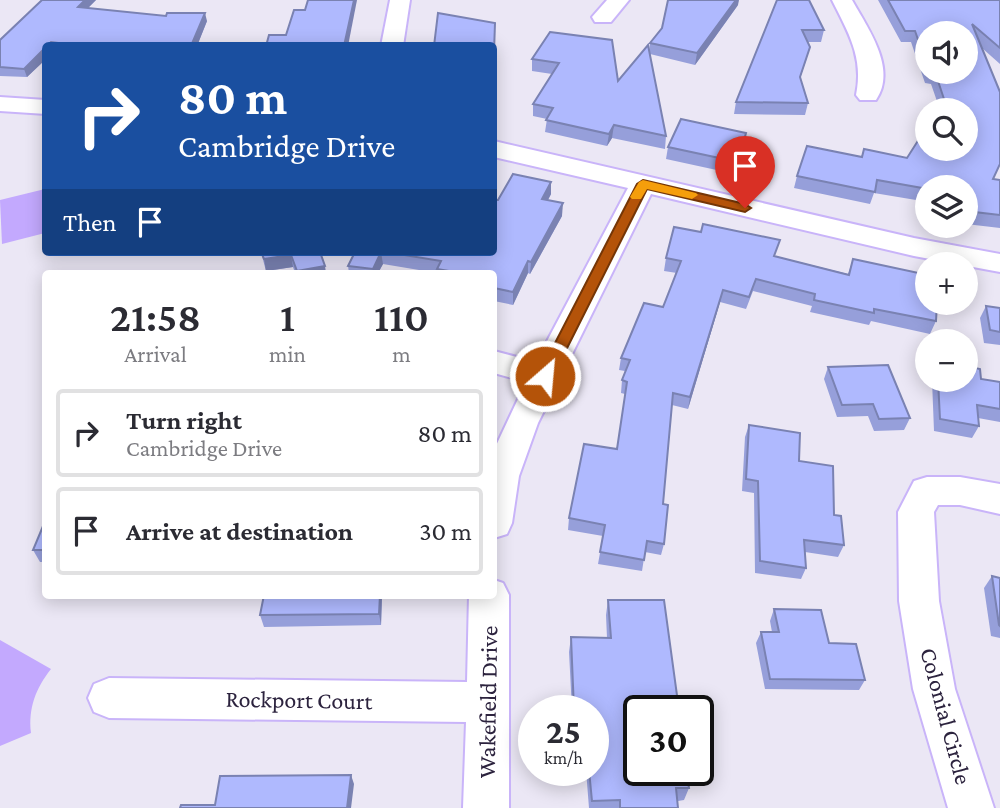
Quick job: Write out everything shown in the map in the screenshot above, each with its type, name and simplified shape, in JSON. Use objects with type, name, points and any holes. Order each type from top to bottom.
[{"type":"street","points":[[393,42],[400,0]]},
{"type":"street","points":[[604,17],[619,0]]},
{"type":"street","points":[[842,0],[870,57],[874,75],[868,95]]},
{"type":"street","points":[[0,104],[42,107]]},
{"type":"street","points":[[497,150],[914,247],[1000,263]]},
{"type":"street","points":[[497,503],[501,476],[521,423],[643,184]]},
{"type":"street","points":[[497,363],[545,376]]},
{"type":"street","name":"Colonial Circle","points":[[971,808],[934,688],[919,601],[916,512],[927,491],[960,491],[1000,499]]},
{"type":"street","name":"Wakefield Drive","points":[[486,808],[489,599]]},
{"type":"street","name":"Rockport Court","points":[[109,698],[488,702]]},
{"type":"shaded area","points":[[42,190],[42,234],[2,244],[0,200]]},
{"type":"shaded area","points":[[0,640],[51,669],[34,699],[31,733],[0,746]]},
{"type":"building","points":[[42,0],[85,0],[78,7],[166,16],[167,13],[205,13],[193,42],[42,42],[42,51],[24,69],[0,67],[0,40]]},
{"type":"building","points":[[308,0],[354,0],[345,42],[267,42],[269,35],[286,35],[294,10],[305,10]]},
{"type":"building","points":[[668,0],[736,0],[697,53],[650,43],[662,28]]},
{"type":"building","points":[[777,0],[809,0],[824,30],[802,30],[810,47],[800,77],[808,103],[736,102]]},
{"type":"building","points":[[888,0],[1000,0],[1000,48],[978,29],[978,21],[915,21],[915,31],[905,31]]},
{"type":"building","points":[[438,13],[495,23],[494,42],[434,42]]},
{"type":"building","points":[[550,32],[612,40],[618,81],[648,45],[666,136],[614,125],[609,134],[546,120],[553,108],[533,104],[559,63],[532,59]]},
{"type":"building","points":[[978,39],[1000,92],[1000,164],[993,179],[1000,180],[1000,215],[978,212],[978,175],[915,175],[915,187],[877,180],[875,192],[797,176],[807,146],[862,157],[864,149],[907,158],[915,145],[915,161],[978,161],[978,98],[944,98],[939,84],[978,84]]},
{"type":"building","points":[[681,119],[746,133],[738,162],[668,147]]},
{"type":"building","points":[[513,174],[551,182],[542,199],[563,203],[531,262],[528,261],[513,292],[497,289],[497,270],[443,270],[437,269],[441,261],[410,256],[497,256],[498,200]]},
{"type":"building","points":[[703,224],[780,240],[774,256],[849,275],[853,259],[915,272],[915,315],[936,315],[936,321],[874,309],[874,313],[814,300],[815,294],[756,279],[749,297],[723,290],[690,397],[673,393],[663,504],[668,505],[664,544],[647,541],[644,560],[600,552],[605,525],[569,518],[584,444],[617,449],[627,382],[622,380],[630,360],[621,358],[644,303],[663,307],[681,261],[666,258],[674,227],[701,232]]},
{"type":"building","points":[[263,256],[284,256],[264,259]]},
{"type":"building","points":[[291,256],[321,256],[325,266],[303,270],[297,270]]},
{"type":"building","points":[[353,256],[379,256],[373,269],[348,266]]},
{"type":"building","points":[[986,306],[1000,308],[1000,332],[990,330]]},
{"type":"building","points":[[888,365],[910,418],[879,419],[873,404],[842,405],[828,367]]},
{"type":"building","points":[[978,369],[981,379],[1000,382],[1000,409],[977,405],[979,426],[940,419],[939,392],[978,392]]},
{"type":"building","points":[[749,425],[800,433],[799,461],[833,466],[834,515],[841,516],[844,545],[804,540],[806,568],[760,561],[758,481],[746,479]]},
{"type":"building","points":[[42,529],[42,550],[33,550]]},
{"type":"building","points":[[992,576],[1000,578],[1000,626],[999,625]]},
{"type":"building","points":[[263,599],[380,599],[379,614],[260,615]]},
{"type":"building","points":[[608,600],[664,600],[677,695],[623,695],[623,786],[689,786],[676,788],[678,808],[620,808],[620,800],[592,801],[591,786],[609,786],[609,695],[573,695],[571,637],[611,638]]},
{"type":"building","points":[[774,609],[821,610],[829,643],[856,644],[865,680],[770,679],[761,632],[779,632]]},
{"type":"building","points":[[351,775],[347,808],[180,808],[181,805],[215,805],[220,776]]},
{"type":"slow traffic","points":[[636,197],[643,184],[692,195]]},
{"type":"route","points":[[545,376],[643,184],[745,208]]}]
